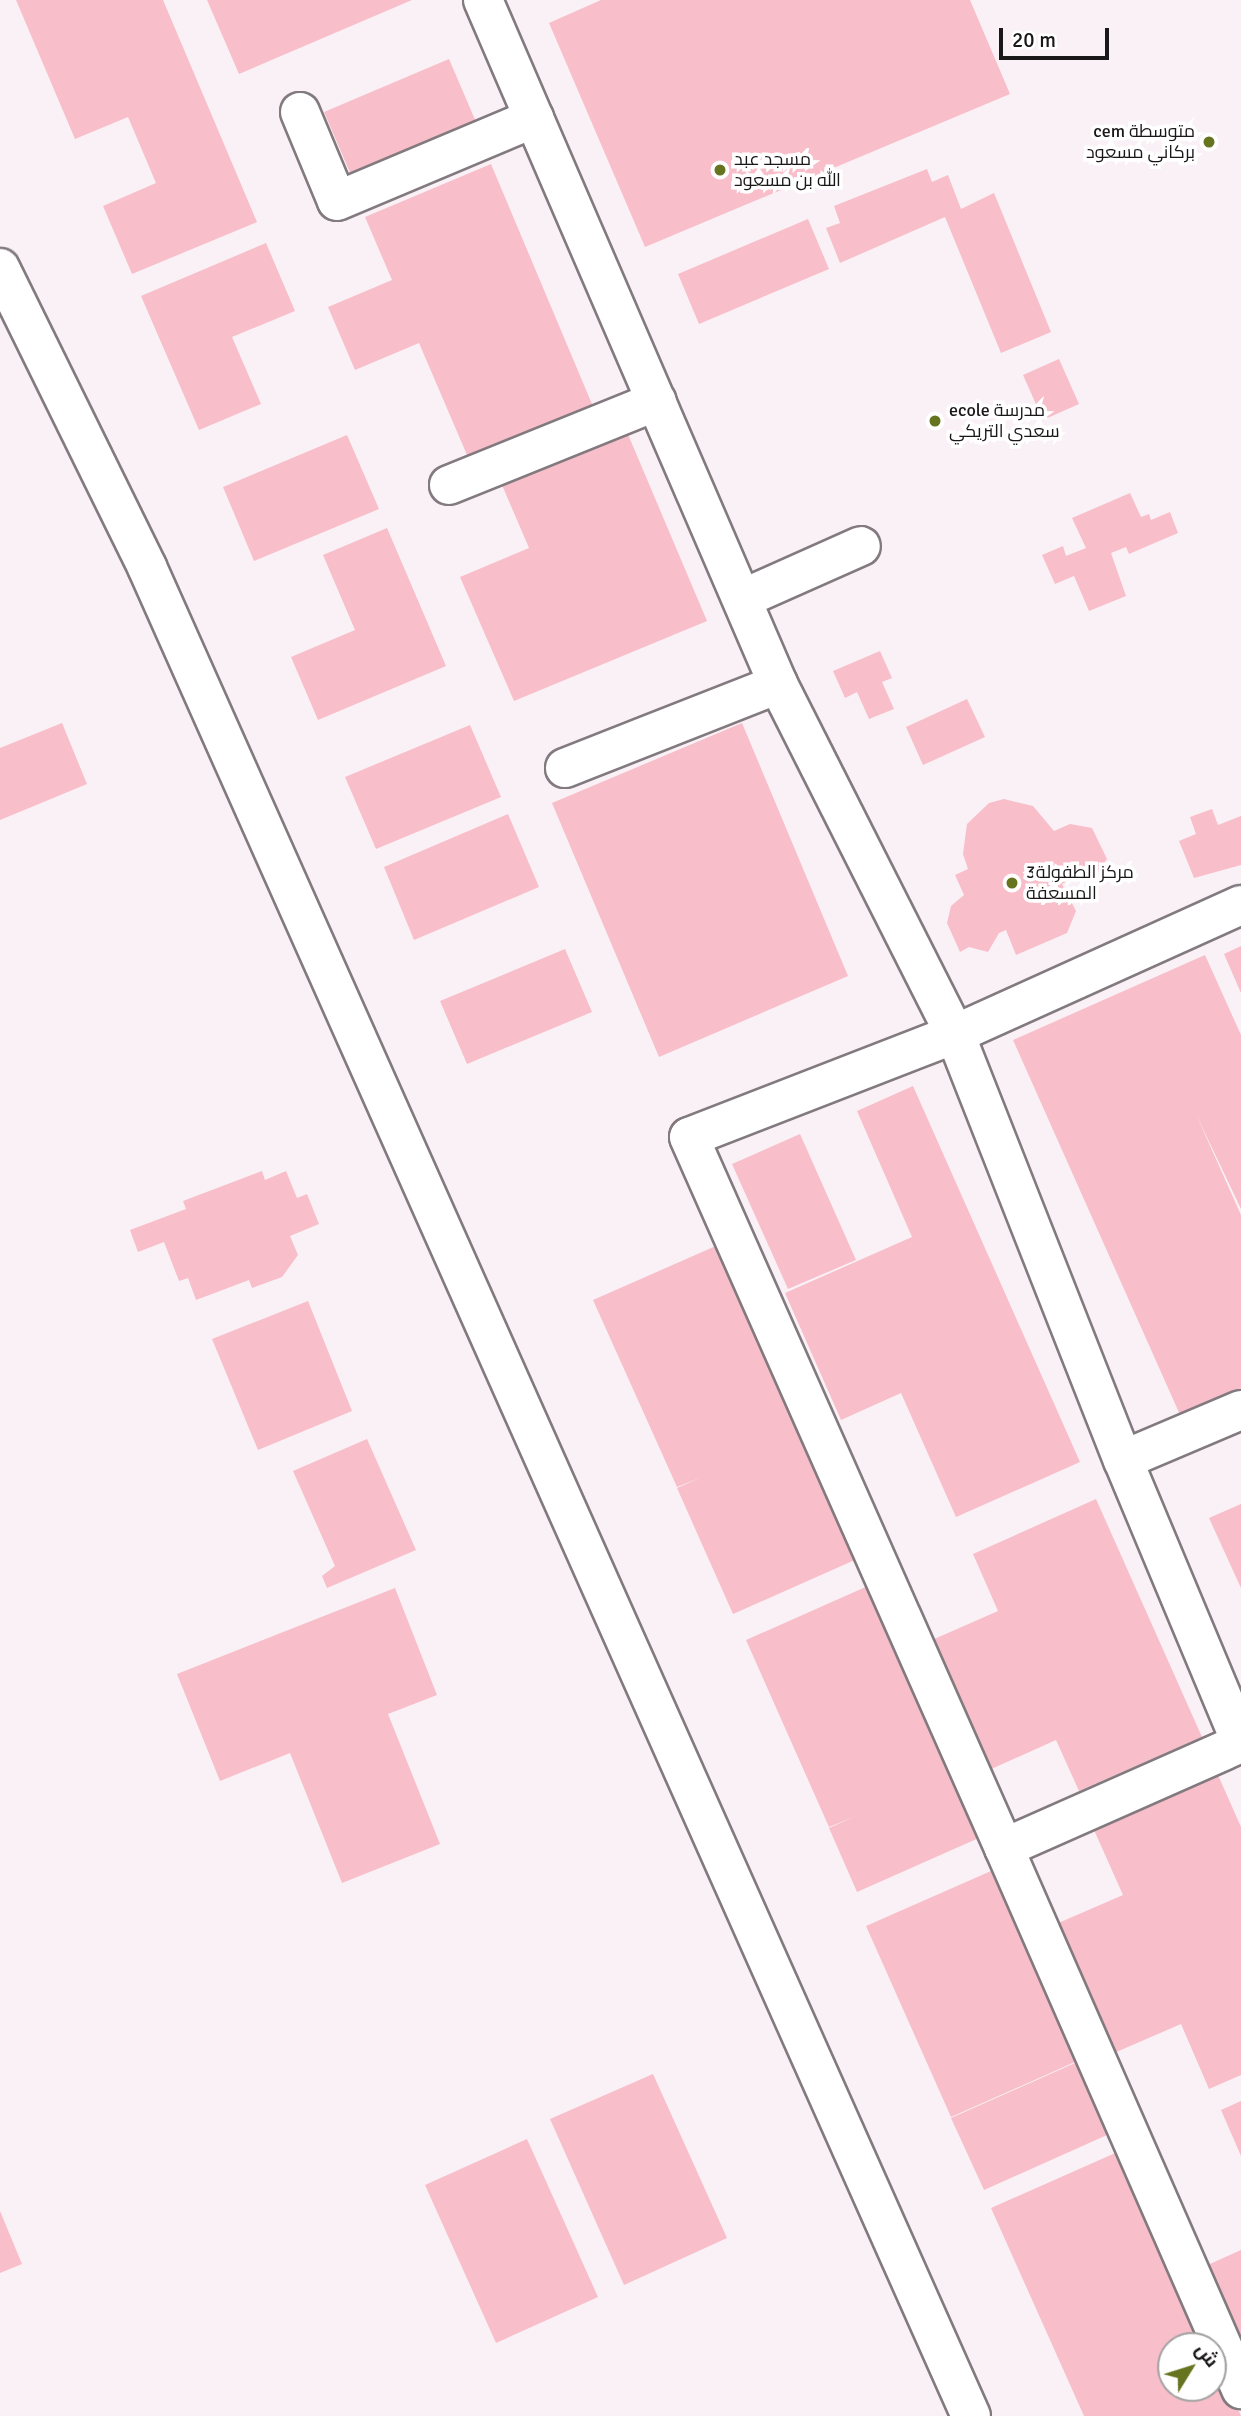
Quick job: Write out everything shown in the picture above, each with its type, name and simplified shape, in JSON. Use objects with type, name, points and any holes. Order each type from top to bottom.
[{"type":"street","points":[[483,0],[778,684],[955,1034],[1123,1460],[1241,1742],[1004,1848]]},
{"type":"street","points":[[300,112],[337,201],[534,118]]},
{"type":"street","points":[[0,268],[148,568],[971,2416]]},
{"type":"street","points":[[449,485],[657,401]]},
{"type":"street","points":[[742,599],[861,546]]},
{"type":"street","points":[[565,768],[778,684]]},
{"type":"street","points":[[1241,905],[955,1034],[689,1137],[1241,2389]]},
{"type":"street","points":[[1123,1460],[1241,1410]]},
{"type":"building","points":[[16,0],[163,0],[257,222],[132,274],[103,206],[156,183],[128,117],[75,139]]},
{"type":"building","points":[[207,0],[412,0],[239,74]]},
{"type":"building","name":"مسجد عبد الله بن مسعود","points":[[601,0],[970,0],[1010,94],[645,247],[549,23]]},
{"type":"building","points":[[449,59],[476,122],[351,175],[324,112]]},
{"type":"building","points":[[491,164],[597,416],[473,469],[419,343],[355,370],[328,307],[392,280],[365,217]]},
{"type":"building","points":[[927,169],[932,182],[948,175],[961,209],[994,193],[1051,332],[1001,353],[945,217],[840,263],[826,228],[840,223],[834,206]]},
{"type":"building","points":[[808,219],[829,269],[699,324],[678,274]]},
{"type":"building","points":[[266,243],[295,311],[232,337],[261,404],[199,430],[141,296]]},
{"type":"building","points":[[1059,359],[1079,404],[1043,420],[1023,375]]},
{"type":"building","points":[[627,432],[707,621],[514,701],[460,577],[529,548],[502,485]]},
{"type":"building","points":[[347,435],[379,509],[254,561],[223,487]]},
{"type":"building","points":[[1130,493],[1141,517],[1149,514],[1151,520],[1170,512],[1178,533],[1129,554],[1126,547],[1111,553],[1126,596],[1089,611],[1074,576],[1055,584],[1042,555],[1063,546],[1066,556],[1086,548],[1072,518]]},
{"type":"building","points":[[387,528],[446,666],[318,720],[291,657],[355,630],[323,555]]},
{"type":"building","points":[[880,651],[892,678],[882,682],[894,709],[869,719],[857,692],[845,698],[833,671]]},
{"type":"building","points":[[967,699],[985,737],[923,765],[906,727]]},
{"type":"building","points":[[62,723],[87,784],[0,820],[0,748]]},
{"type":"building","points":[[742,723],[848,976],[659,1057],[552,803]]},
{"type":"building","points":[[470,725],[501,797],[376,849],[345,777]]},
{"type":"building","name":"3مركز الطفولة المسعفة","points":[[1004,799],[1033,806],[1054,831],[1070,824],[1092,828],[1107,859],[1091,881],[1075,877],[1062,884],[1076,911],[1067,933],[1016,955],[1006,930],[999,933],[988,952],[969,947],[960,952],[947,923],[951,906],[964,895],[955,875],[968,869],[963,854],[967,824],[989,803]]},
{"type":"building","points":[[1212,809],[1218,825],[1241,816],[1241,865],[1194,878],[1179,841],[1196,834],[1190,817]]},
{"type":"building","points":[[508,814],[539,887],[414,940],[384,867]]},
{"type":"building","points":[[1241,946],[1241,993],[1224,954]]},
{"type":"building","points":[[565,949],[592,1012],[467,1064],[440,1001]]},
{"type":"building","points":[[1205,955],[1241,1035],[1241,1209],[1195,1112],[1241,1215],[1241,1391],[1181,1417],[1013,1040]]},
{"type":"building","points":[[913,1086],[1080,1462],[956,1517],[901,1393],[841,1420],[785,1293],[912,1237],[857,1111]]},
{"type":"building","points":[[800,1134],[856,1260],[788,1289],[732,1164]]},
{"type":"building","points":[[262,1171],[265,1180],[286,1171],[297,1198],[307,1194],[319,1224],[290,1236],[298,1255],[282,1277],[252,1288],[249,1280],[196,1300],[188,1278],[179,1281],[164,1242],[138,1252],[130,1230],[186,1209],[183,1201]]},
{"type":"building","points":[[718,1245],[857,1559],[733,1614],[677,1488],[702,1477],[677,1487],[593,1300]]},
{"type":"building","points":[[308,1301],[352,1411],[258,1450],[212,1339]]},
{"type":"building","points":[[367,1439],[416,1550],[327,1588],[322,1576],[335,1566],[293,1471]]},
{"type":"building","points":[[1096,1499],[1202,1737],[1079,1791],[1056,1740],[989,1770],[932,1640],[998,1611],[973,1554]]},
{"type":"building","points":[[1241,1504],[1241,1588],[1209,1518]]},
{"type":"building","points":[[870,1585],[981,1837],[857,1892],[829,1828],[854,1817],[829,1827],[746,1640]]},
{"type":"building","points":[[395,1588],[437,1695],[388,1714],[440,1844],[342,1883],[290,1753],[220,1781],[177,1674]]},
{"type":"building","points":[[1218,1775],[1241,1827],[1241,2075],[1209,2089],[1181,2024],[1114,2053],[1056,1924],[1123,1895],[1094,1830]]},
{"type":"building","points":[[991,1871],[1075,2062],[951,2117],[866,1926]]},
{"type":"building","points":[[1075,2063],[1107,2135],[984,2190],[951,2118]]},
{"type":"building","points":[[653,2074],[727,2238],[624,2285],[550,2119]]},
{"type":"building","points":[[1241,2101],[1241,2156],[1221,2110]]},
{"type":"building","points":[[527,2139],[598,2297],[496,2343],[425,2185]]},
{"type":"building","points":[[1122,2150],[1204,2332],[1157,2332],[1157,2402],[1227,2402],[1227,2384],[1241,2416],[1084,2416],[991,2208]]},
{"type":"building","points":[[0,2211],[22,2264],[0,2273]]},
{"type":"building","points":[[1241,2250],[1241,2358],[1201,2268]]},
{"type":"place","name":"cem متوسطة بركاني مسعود","points":[[1209,142]]},
{"type":"place","name":"مسجد عبد الله بن مسعود","points":[[720,170]]},
{"type":"place","name":"ecole مدرسة سعدي التريكي","points":[[935,421]]},
{"type":"place","name":"3مركز الطفولة المسعفة","points":[[1012,883]]}]
